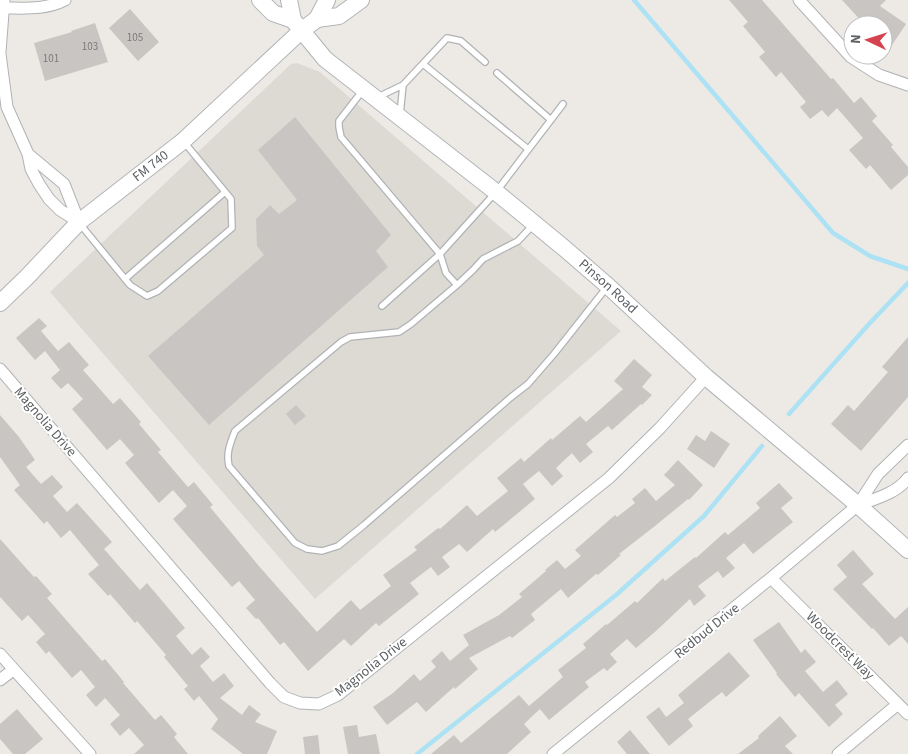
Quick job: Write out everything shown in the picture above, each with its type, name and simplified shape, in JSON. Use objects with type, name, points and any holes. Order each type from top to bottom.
[{"type":"main road","points":[[260,0],[273,13],[297,25]]},
{"type":"main road","points":[[289,0],[297,25]]},
{"type":"main road","points":[[317,20],[327,0]]},
{"type":"main road","points":[[317,20],[339,16],[361,0]]},
{"type":"main road","name":"FM 740","points":[[0,303],[79,222],[183,141],[297,25],[317,20]]},
{"type":"main road","name":"Pinson Road","points":[[297,25],[325,59],[535,224],[608,286],[706,377],[858,505],[908,550]]},
{"type":"street","points":[[65,0],[43,8],[4,4],[0,53],[7,107],[28,154],[31,169],[49,199],[60,210],[79,222]]},
{"type":"street","points":[[799,0],[851,57],[879,75],[908,85]]},
{"type":"street","points":[[28,154],[64,184],[79,222]]},
{"type":"street","name":"Magnolia Drive","points":[[0,369],[274,688],[284,697],[300,703],[319,704],[338,695],[609,478],[660,428],[706,377]]},
{"type":"street","name":"Redbud Drive","points":[[553,754],[772,578],[858,505],[878,474],[908,445]]},
{"type":"street","name":"Redbud Drive","points":[[858,505],[881,497],[908,478]]},
{"type":"street","name":"Woodcrest Way","points":[[772,578],[908,714]]},
{"type":"street","points":[[0,654],[90,754]]},
{"type":"street","points":[[0,680],[13,670]]},
{"type":"street","points":[[838,754],[898,704]]},
{"type":"lane","points":[[457,285],[446,273],[440,254],[341,137],[339,122],[369,94],[403,85],[447,38],[461,41],[485,62]]},
{"type":"lane","points":[[423,64],[528,149]]},
{"type":"lane","points":[[497,73],[551,120]]},
{"type":"lane","points":[[400,117],[403,85]]},
{"type":"lane","points":[[382,306],[440,254],[496,192],[563,104]]},
{"type":"lane","points":[[79,222],[130,285],[147,296],[158,291],[232,228],[231,200],[183,141]]},
{"type":"lane","points":[[125,279],[225,192]]},
{"type":"lane","points":[[535,224],[518,240],[483,260],[457,285],[399,332],[350,337],[341,342],[235,432],[229,446],[227,458],[230,466],[295,543],[307,549],[322,551],[338,546],[364,525],[528,384],[608,286]]},
{"type":"shaded area","points":[[297,63],[320,72],[621,331],[315,599],[50,292],[291,64]]},
{"type":"building","points":[[729,0],[762,0],[854,103],[861,97],[877,116],[872,121],[893,145],[891,147],[908,167],[908,175],[891,190],[870,165],[866,169],[849,150],[863,138],[837,108],[828,117],[822,110],[810,119],[800,107],[806,102],[781,72],[776,77],[759,57],[765,52],[743,26],[748,22]]},
{"type":"building","points":[[842,0],[886,0],[880,6],[893,15],[856,15]]},
{"type":"building","points":[[130,9],[159,42],[138,61],[109,28]]},
{"type":"building","points":[[893,15],[906,24],[893,44]]},
{"type":"building","points":[[95,23],[108,62],[45,81],[34,43]]},
{"type":"building","points":[[295,117],[391,235],[376,251],[388,267],[209,425],[148,356],[264,255],[257,246],[256,219],[270,205],[279,214],[297,200],[258,150]]},
{"type":"building","points":[[39,318],[47,326],[41,331],[58,351],[69,342],[89,365],[83,370],[113,404],[120,398],[141,422],[139,424],[161,450],[158,452],[188,487],[194,482],[213,505],[210,507],[317,632],[351,600],[360,610],[391,586],[383,575],[417,550],[414,547],[438,528],[440,529],[467,505],[477,516],[508,491],[497,478],[521,458],[524,462],[580,416],[586,422],[623,389],[614,381],[634,359],[652,375],[642,387],[652,395],[612,430],[608,426],[586,444],[593,452],[580,463],[572,453],[556,468],[563,476],[552,486],[539,471],[523,484],[535,499],[495,532],[493,529],[467,552],[459,544],[442,557],[450,567],[438,576],[431,567],[410,583],[419,594],[379,626],[376,623],[351,646],[344,639],[308,671],[284,642],[280,645],[258,618],[256,619],[246,608],[255,600],[239,581],[232,587],[173,519],[187,506],[173,490],[159,503],[125,463],[134,455],[120,439],[107,450],[72,409],[83,399],[68,383],[61,389],[51,378],[60,370],[45,351],[35,360],[16,338]]},
{"type":"building","points":[[908,337],[908,397],[861,451],[831,424],[848,405],[854,411],[888,372],[882,367]]},
{"type":"building","points":[[296,405],[306,416],[295,425],[286,414]]},
{"type":"building","points":[[0,415],[35,460],[26,467],[41,484],[52,475],[63,487],[53,496],[67,512],[77,503],[112,542],[104,549],[140,590],[147,583],[185,628],[176,636],[192,655],[201,647],[210,657],[200,666],[213,682],[224,673],[234,686],[220,698],[242,715],[249,705],[261,714],[255,722],[277,731],[267,754],[243,754],[211,729],[218,719],[199,696],[194,701],[184,689],[188,686],[164,657],[166,655],[137,621],[135,623],[110,594],[108,596],[88,574],[99,565],[70,530],[61,538],[47,521],[44,524],[14,490],[20,485],[0,457]]},
{"type":"building","points":[[711,431],[730,444],[714,468],[687,449],[696,435],[705,441]]},
{"type":"building","points":[[678,460],[703,485],[689,500],[619,554],[621,555],[568,598],[561,589],[531,614],[535,620],[512,638],[510,636],[469,658],[478,669],[426,712],[417,702],[387,725],[373,707],[393,693],[414,674],[420,681],[436,667],[431,661],[442,651],[450,661],[469,645],[463,635],[499,615],[522,597],[519,594],[557,560],[565,569],[581,556],[575,550],[615,515],[617,517],[635,503],[632,499],[645,488],[656,501],[675,485],[664,475]]},
{"type":"building","points":[[779,483],[793,498],[781,508],[793,522],[753,554],[744,543],[726,558],[735,568],[723,578],[718,571],[698,586],[706,596],[694,606],[690,599],[636,648],[627,639],[610,654],[617,662],[607,671],[604,668],[585,682],[589,687],[549,720],[540,709],[524,724],[531,732],[507,754],[431,754],[454,735],[461,743],[519,695],[529,706],[563,677],[558,670],[586,648],[583,644],[635,601],[637,603],[663,578],[665,581],[696,558],[725,532],[728,535],[760,508],[756,503]]},
{"type":"building","points":[[0,539],[52,594],[47,598],[102,661],[105,659],[155,720],[161,715],[177,734],[174,737],[188,754],[134,754],[144,745],[129,728],[120,736],[110,724],[120,715],[105,698],[96,707],[86,695],[95,687],[81,670],[72,678],[49,651],[46,654],[36,642],[45,634],[28,615],[22,621],[0,597]]},
{"type":"building","points":[[853,550],[874,574],[862,584],[895,619],[908,607],[908,644],[901,636],[889,646],[833,589],[847,577],[837,565]]},
{"type":"building","points":[[779,622],[801,653],[805,649],[816,662],[805,671],[823,692],[837,680],[848,694],[835,705],[843,714],[829,727],[799,693],[795,697],[776,674],[753,640]]},
{"type":"building","points":[[729,652],[750,676],[726,697],[722,692],[688,719],[693,726],[669,746],[646,717],[659,707],[666,717],[684,703],[678,695]]},
{"type":"building","points":[[17,709],[43,739],[25,754],[13,754],[0,739],[0,724]]},
{"type":"building","points":[[780,716],[797,736],[785,746],[793,754],[738,754],[759,738],[758,736]]},
{"type":"building","points":[[357,725],[359,737],[376,734],[380,754],[348,754],[343,727]]},
{"type":"building","points":[[630,730],[650,754],[627,754],[617,742]]},
{"type":"building","points":[[318,735],[320,754],[305,754],[303,737]]},
{"type":"waterway","points":[[634,0],[833,233],[870,256],[908,269]]},
{"type":"waterway","points":[[789,414],[908,283]]},
{"type":"waterway","points":[[417,754],[616,595],[704,516],[762,446]]}]
